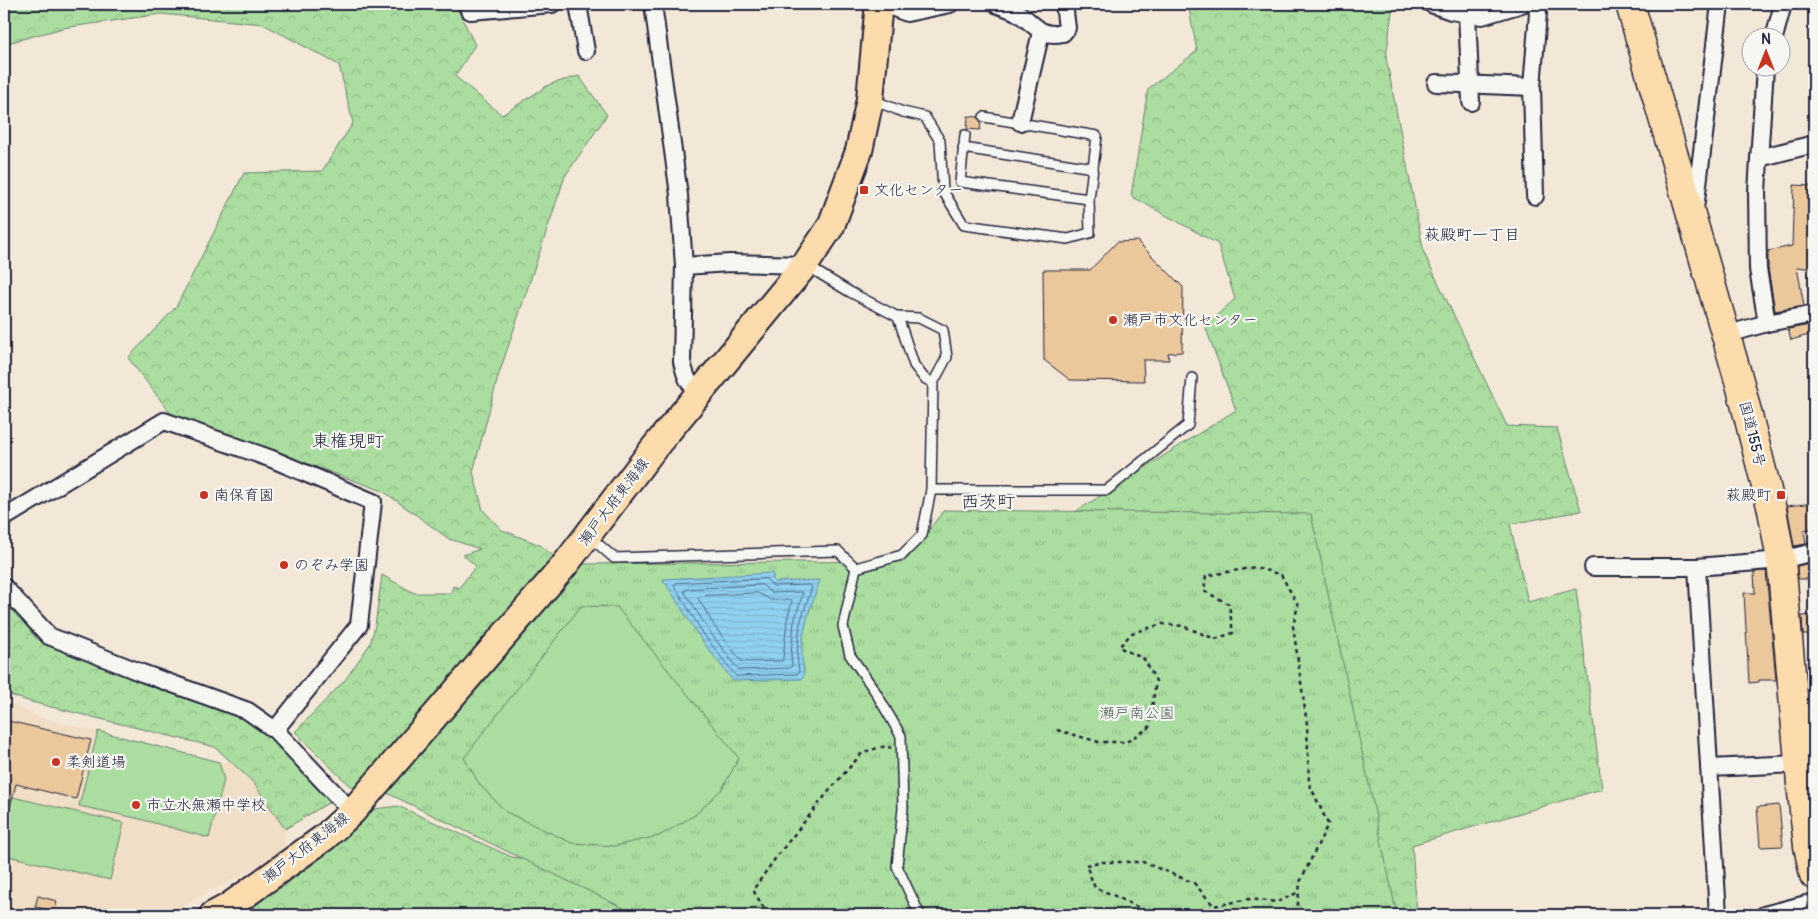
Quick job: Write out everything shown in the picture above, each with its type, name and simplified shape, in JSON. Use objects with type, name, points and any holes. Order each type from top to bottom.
[{"type":"highway","name":"国道155号","points":[[1630,4],[1740,384],[1772,510],[1781,560],[1799,764],[1808,846],[1814,875]]},
{"type":"main road","name":"瀬戸大府東海線","points":[[213,915],[228,907],[325,837],[352,812],[493,651],[588,536],[654,448],[805,265],[831,226],[859,151],[870,99],[878,4]]},
{"type":"street","points":[[467,4],[468,10],[471,11],[552,4]]},
{"type":"street","points":[[578,4],[586,51]]},
{"type":"street","points":[[653,4],[679,195],[684,266],[682,362],[685,376],[690,385],[700,392]]},
{"type":"street","points":[[894,4],[894,8],[907,13],[950,4]]},
{"type":"street","points":[[996,4],[1018,13],[1041,32],[1054,35],[1063,33],[1067,28],[1064,4]]},
{"type":"street","points":[[1431,4],[1451,11],[1482,16],[1514,5]]},
{"type":"street","points":[[1535,4],[1538,14],[1532,87],[1535,196]]},
{"type":"street","points":[[1694,224],[1720,4]]},
{"type":"street","points":[[1777,28],[1783,4]]},
{"type":"street","points":[[1467,13],[1471,102]]},
{"type":"street","points":[[1020,122],[1041,32]]},
{"type":"street","points":[[1764,78],[1757,191],[1758,269],[1767,323]]},
{"type":"street","points":[[1436,83],[1532,87]]},
{"type":"street","points":[[1758,158],[1814,144]]},
{"type":"street","points":[[684,266],[730,263],[805,265]]},
{"type":"street","points":[[1725,335],[1767,323],[1814,314]]},
{"type":"street","points":[[4,518],[164,421],[272,459],[373,502],[359,625],[275,730]]},
{"type":"street","points":[[1593,568],[1697,567],[1781,560],[1814,552]]},
{"type":"street","points":[[1697,567],[1718,915]]},
{"type":"street","points":[[4,587],[49,636],[142,673],[248,711],[275,730],[352,812]]},
{"type":"street","points":[[1708,768],[1799,764]]},
{"type":"street","points":[[1764,915],[1814,902]]},
{"type":"lane","points":[[870,99],[903,112],[926,117],[940,141],[943,191],[964,225],[1068,239],[1090,234],[1089,199],[1097,136],[1020,122],[984,118]]},
{"type":"lane","points":[[965,135],[960,182],[1089,199]]},
{"type":"lane","points":[[963,148],[1094,168]]},
{"type":"lane","points":[[805,265],[850,292],[898,317],[919,318],[943,330],[947,357],[934,383],[931,490],[922,535],[902,555],[856,568]]},
{"type":"lane","points":[[898,317],[914,366],[924,378],[934,383]]},
{"type":"lane","points":[[931,490],[1107,490],[1188,425],[1192,378]]},
{"type":"lane","points":[[588,536],[614,558],[838,551],[856,568]]},
{"type":"lane","points":[[856,568],[843,626],[850,656],[875,691],[901,736],[903,808],[897,866],[920,915]]},
{"type":"path","points":[[1057,730],[1099,742],[1126,742],[1149,728],[1156,681],[1144,659],[1119,647],[1132,633],[1162,624],[1183,626],[1215,638],[1233,633],[1229,604],[1204,591],[1206,576],[1255,567],[1281,575],[1298,606],[1293,626],[1307,724],[1309,783],[1328,824],[1300,882],[1298,915]]},
{"type":"path","points":[[768,915],[752,890],[829,791],[863,752],[886,746],[901,753]]},
{"type":"path","points":[[1150,915],[1111,894],[1095,888],[1086,865],[1099,862],[1143,862],[1194,883],[1214,906],[1249,899],[1277,902],[1299,892]]},
{"type":"shaded area","name":"市立水無瀬中学校","points":[[4,700],[43,718],[219,762],[240,762],[285,829],[283,853],[165,915],[4,915]]},
{"type":"green space","points":[[4,4],[450,4],[457,8],[475,45],[455,76],[502,115],[550,84],[579,76],[607,115],[565,176],[498,377],[473,472],[483,510],[502,530],[540,545],[555,557],[359,795],[295,732],[345,680],[370,644],[375,626],[382,575],[414,593],[451,593],[453,586],[459,588],[476,566],[463,555],[480,549],[449,539],[383,491],[172,415],[128,358],[176,307],[244,173],[322,171],[353,123],[339,65],[263,24],[161,14],[63,28],[4,44]]},
{"type":"green space","points":[[1188,4],[1393,4],[1386,58],[1424,253],[1507,426],[1557,428],[1581,511],[1510,524],[1528,602],[1576,589],[1602,789],[1412,845],[1417,915],[1090,915],[1056,524],[1236,410],[1205,326],[1235,299],[1218,244],[1131,196],[1148,89],[1197,51]]},
{"type":"green space","name":"瀬戸南公園","points":[[944,510],[1311,514],[1397,915],[638,915],[387,793],[581,564],[905,561]]},
{"type":"green space","points":[[4,598],[36,638],[263,722],[333,800],[285,829],[253,782],[215,747],[31,702],[4,693]]},
{"type":"green space","points":[[581,606],[617,607],[739,758],[722,789],[695,815],[659,836],[614,846],[572,843],[506,812],[480,785],[464,758]]},
{"type":"green space","points":[[98,731],[219,762],[224,780],[209,838],[136,818],[79,806]]},
{"type":"green space","points":[[4,795],[124,823],[110,880],[4,855]]},
{"type":"green space","points":[[398,806],[512,857],[678,879],[729,915],[230,915],[284,886],[336,846],[374,809]]},
{"type":"water","points":[[772,573],[774,582],[820,580],[803,637],[802,656],[804,671],[802,679],[733,681],[700,638],[663,579]]},
{"type":"building","points":[[968,116],[978,117],[981,122],[980,130],[967,129]]},
{"type":"building","points":[[1794,185],[1812,186],[1814,269],[1797,267],[1804,306],[1775,311],[1768,268],[1768,251],[1792,246]]},
{"type":"building","name":"瀬戸市文化センター","points":[[1137,241],[1183,287],[1182,352],[1168,353],[1169,360],[1143,360],[1144,381],[1070,380],[1044,360],[1043,270],[1090,270],[1117,242]]},
{"type":"building","points":[[1810,325],[1812,334],[1791,340],[1788,329]]},
{"type":"building","points":[[1814,503],[1814,528],[1804,530],[1806,544],[1794,546],[1787,506]]},
{"type":"building","points":[[1814,562],[1814,579],[1798,579],[1797,566]]},
{"type":"building","points":[[1766,571],[1776,680],[1759,680],[1759,682],[1749,683],[1744,593],[1755,593],[1754,572]]},
{"type":"building","points":[[1814,615],[1814,635],[1803,635],[1802,616]]},
{"type":"building","name":"柔剣道場","points":[[4,720],[91,740],[76,799],[16,784],[8,815],[4,815]]},
{"type":"building","points":[[1779,805],[1783,846],[1760,847],[1757,807]]},
{"type":"building","points":[[38,896],[57,901],[55,911],[35,907]]},
{"type":"place","name":"文化センター","points":[[864,190]]},
{"type":"place","name":"瀬戸市文化センター","points":[[1113,320]]},
{"type":"place","name":"南保育園","points":[[204,495]]},
{"type":"place","name":"萩殿町","points":[[1781,495]]},
{"type":"place","name":"のぞみ学園","points":[[284,565]]},
{"type":"place","name":"柔剣道場","points":[[56,762]]},
{"type":"place","name":"市立水無瀬中学校","points":[[136,805]]},
{"type":"district","name":"萩殿町一丁目","points":[[1472,235]]},
{"type":"district","name":"東権現町","points":[[348,441]]},
{"type":"district","name":"西茨町","points":[[988,502]]}]
